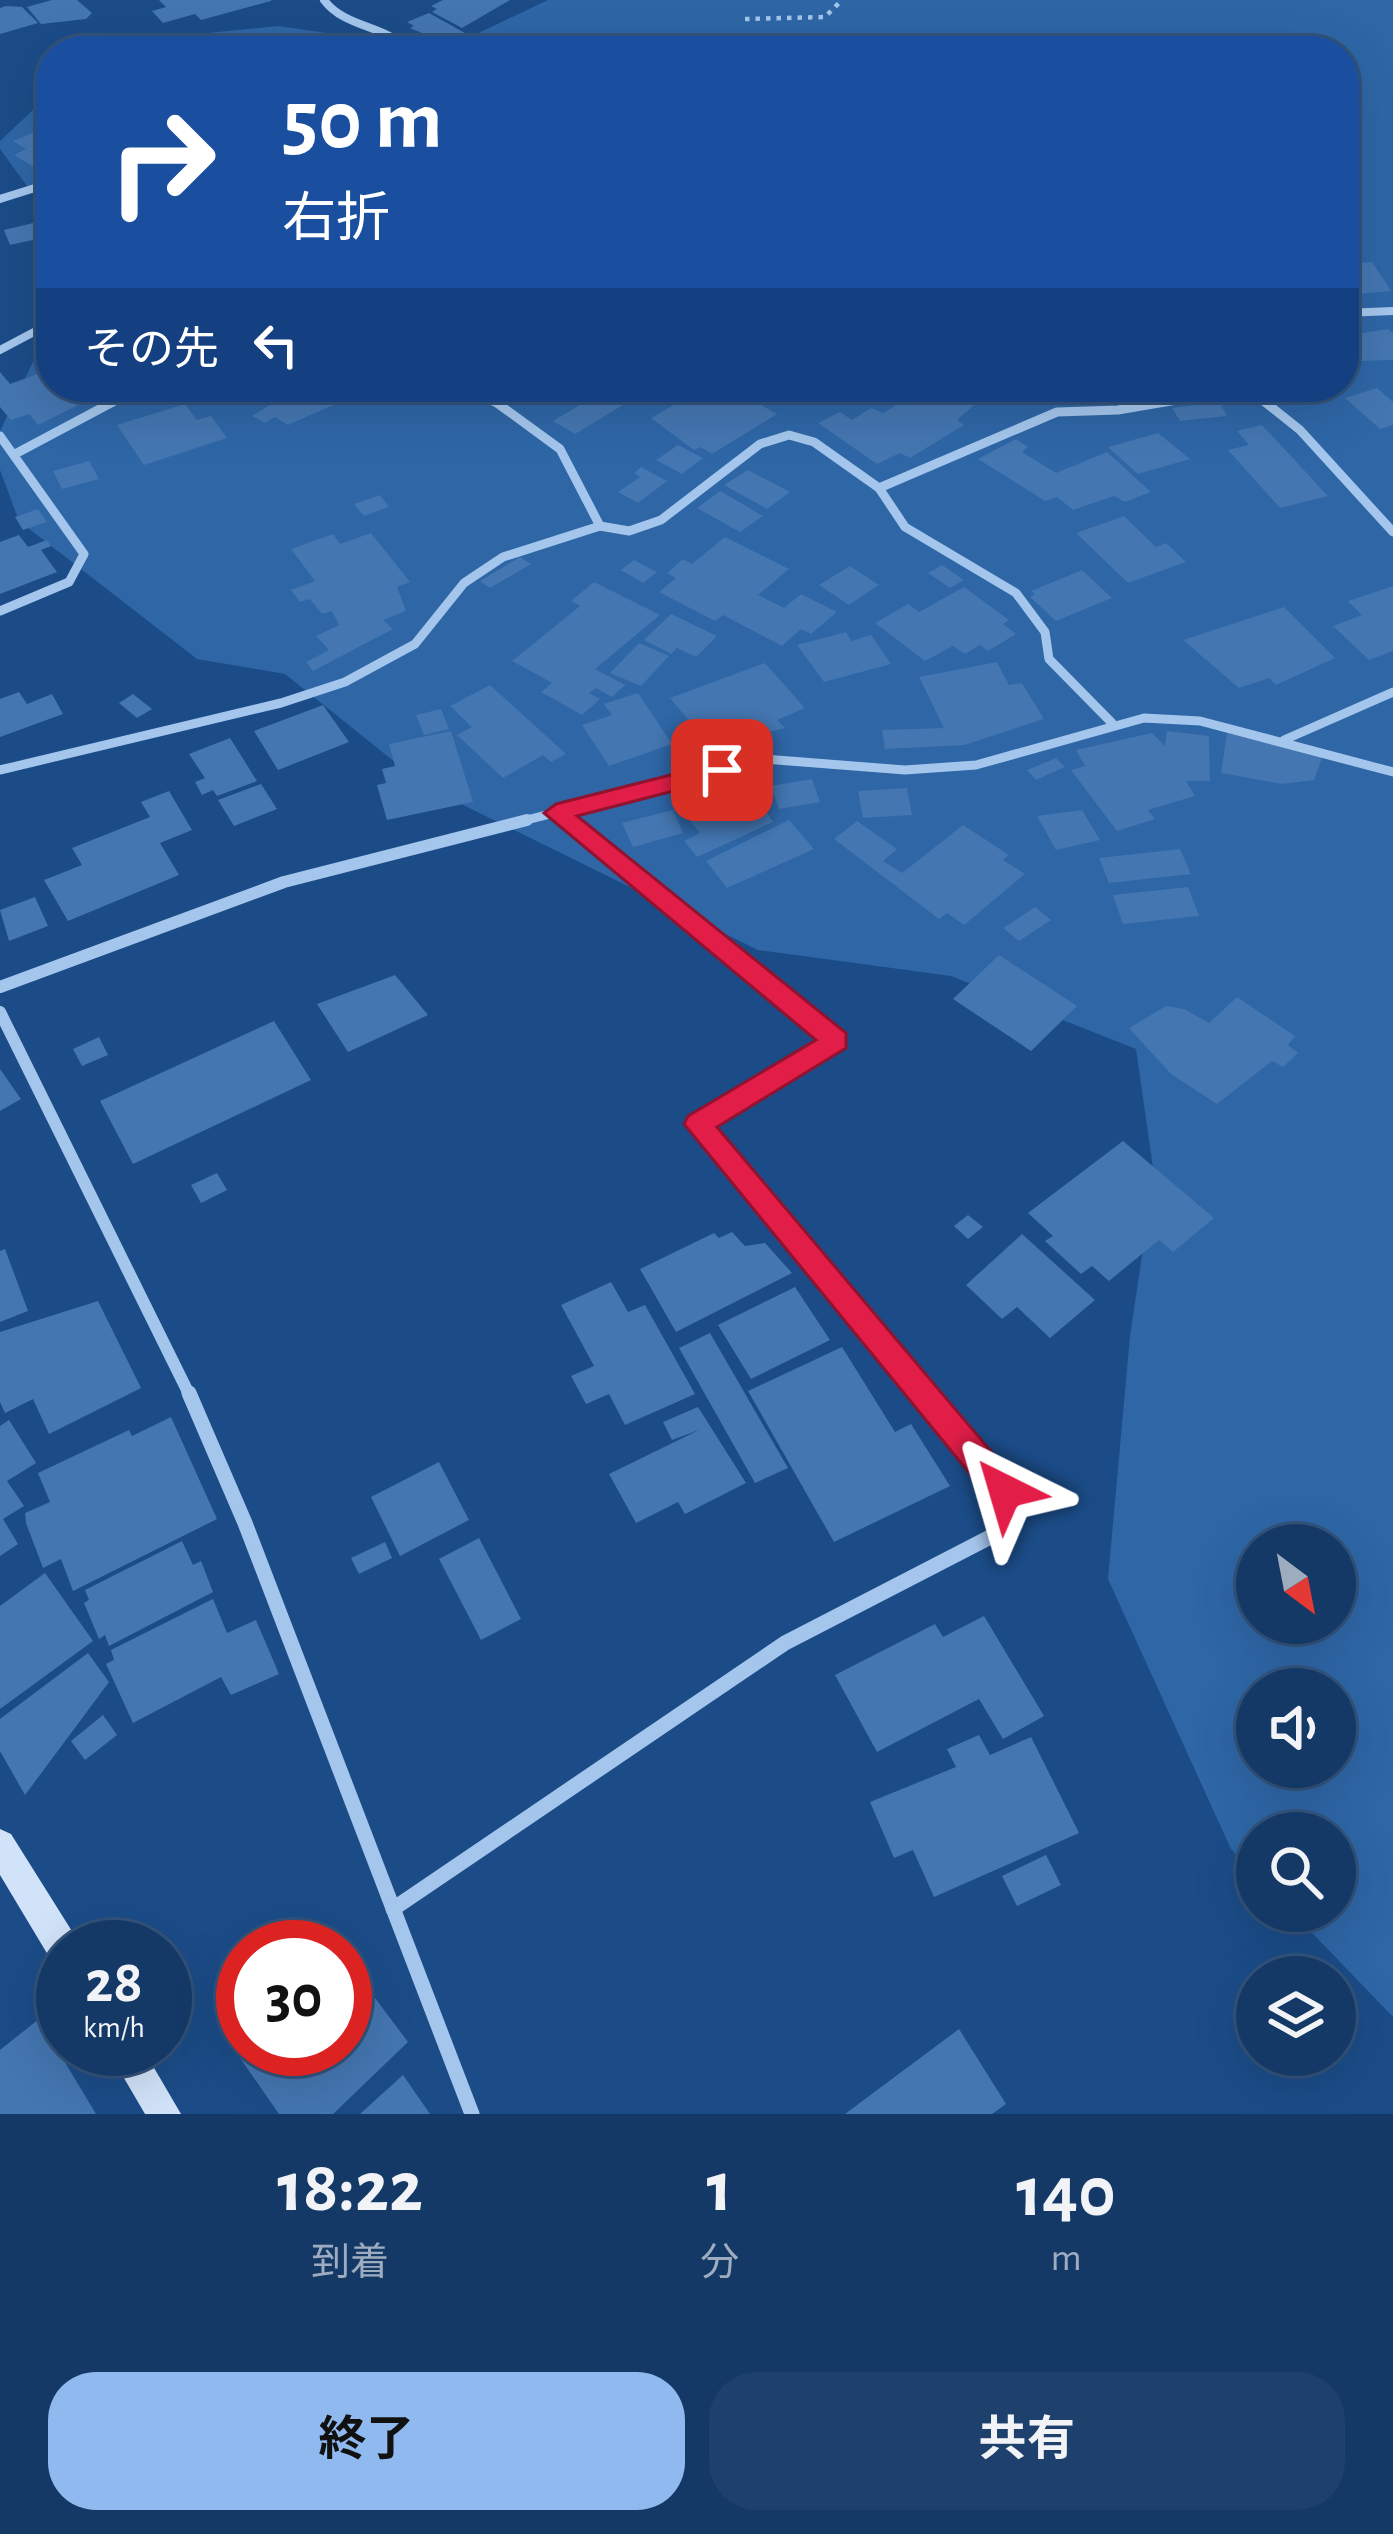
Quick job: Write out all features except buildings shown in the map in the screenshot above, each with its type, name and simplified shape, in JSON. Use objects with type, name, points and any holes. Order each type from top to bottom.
[{"type":"main road","points":[[0,1844],[46,1920]]},
{"type":"main road","points":[[141,2076],[164,2114]]},
{"type":"street","points":[[324,0],[347,22],[396,36]]},
{"type":"street","points":[[0,199],[36,188]]},
{"type":"street","points":[[1359,312],[1393,311]]},
{"type":"street","points":[[0,350],[36,330]]},
{"type":"street","points":[[15,454],[113,402]]},
{"type":"street","points":[[493,402],[560,449],[599,526]]},
{"type":"street","points":[[879,488],[1057,412],[1118,410],[1165,402]]},
{"type":"street","points":[[1264,402],[1300,430],[1393,532]]},
{"type":"street","points":[[0,770],[281,704],[345,682],[415,644],[464,583],[503,557],[599,526],[629,531],[661,520],[760,444],[789,435],[814,442],[879,488],[905,528],[981,566],[1025,603],[1048,638],[1048,659],[1112,723]]},
{"type":"street","points":[[0,436],[84,554],[69,582],[0,611]]},
{"type":"street","points":[[1283,741],[1393,692]]},
{"type":"street","points":[[0,988],[284,882],[764,759],[905,770],[976,765],[1112,723],[1200,722],[1393,772]]},
{"type":"street","points":[[394,1909],[785,1643],[998,1533],[1005,1491],[698,1124],[837,1041],[556,813]]},
{"type":"street","points":[[0,1012],[175,1361],[244,1523],[472,2114]]},
{"type":"shaded area","points":[[548,0],[1393,0],[1393,2017],[1356,1979],[1356,1956],[1334,1956],[1311,1932],[1356,1932],[1356,1812],[1236,1812],[1236,1854],[1108,1579],[1130,1336],[1154,1175],[1136,1049],[951,976],[758,950],[457,802],[396,763],[285,674],[197,659],[19,521],[0,470],[0,431],[36,355],[36,402],[1359,402],[1359,36],[472,36]]},
{"type":"shaded area","points":[[278,26],[348,36],[177,36]]},
{"type":"shaded area","points":[[36,107],[36,198],[0,149],[0,141]]},
{"type":"route","points":[[722,770],[556,813],[837,1041],[698,1124],[1005,1491]]}]
